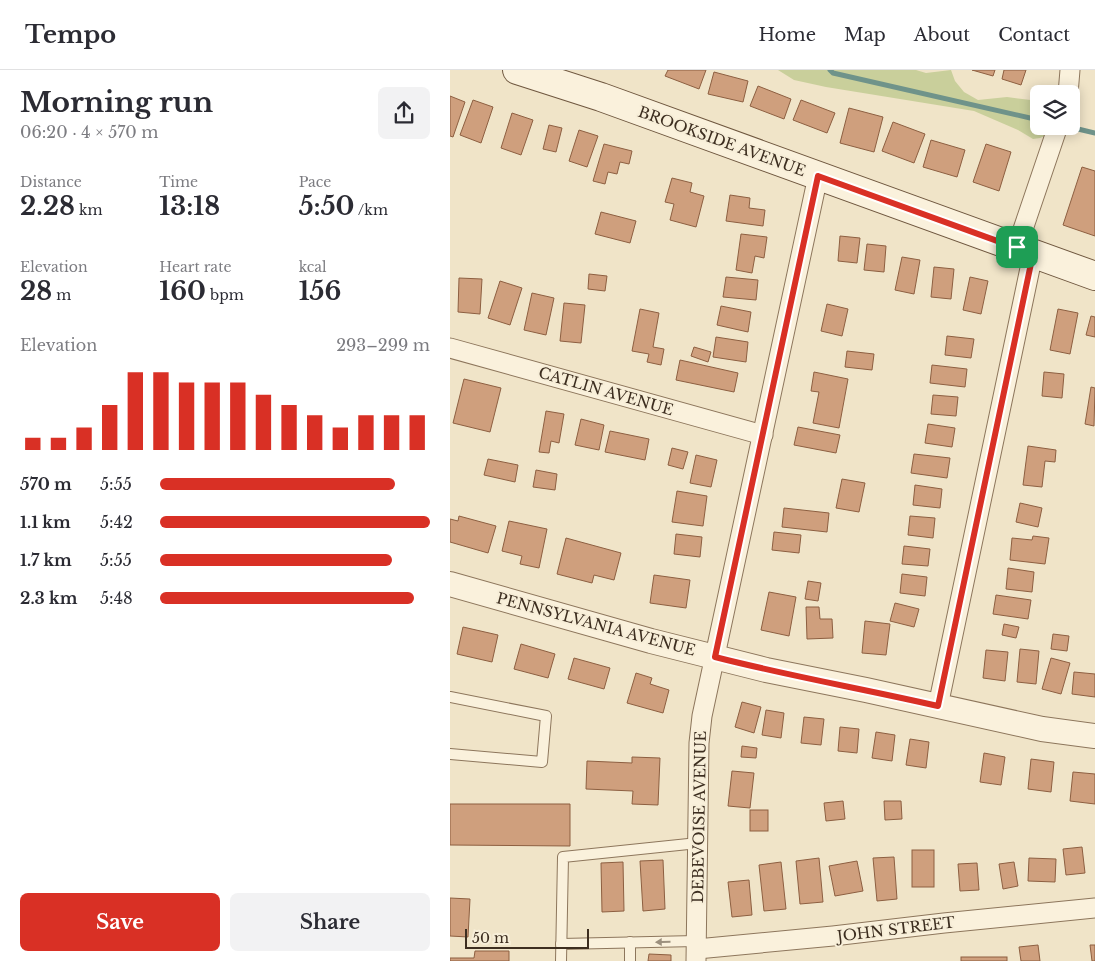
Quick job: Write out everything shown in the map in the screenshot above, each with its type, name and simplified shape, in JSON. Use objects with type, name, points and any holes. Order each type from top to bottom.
[{"type":"main road","name":"BROOKSIDE AVENUE","points":[[517,70],[601,96],[1095,276]]},
{"type":"street","points":[[1069,85],[1070,70]]},
{"type":"street","points":[[938,706],[1025,251],[1056,135]]},
{"type":"street","name":"DEBEVOISE AVENUE","points":[[696,950],[699,743],[702,716],[818,176]]},
{"type":"street","name":"CATLIN AVENUE","points":[[450,348],[763,435]]},
{"type":"street","name":"PENNSYLVANIA AVENUE","points":[[450,584],[766,670],[1042,729],[1095,736]]},
{"type":"street","name":"JOHN STREET","points":[[696,950],[1095,908]]},
{"type":"lane","points":[[450,697],[546,716],[542,762],[450,754]]},
{"type":"lane","points":[[561,961],[563,857],[698,843]]},
{"type":"lane","points":[[561,944],[630,942],[696,950]]},
{"type":"lane","points":[[630,942],[630,961]]},
{"type":"green space","points":[[778,70],[916,70],[926,73],[951,70],[955,81],[964,92],[978,100],[1007,97],[1030,100],[1030,135],[1048,135],[1033,139],[1018,130],[974,111],[794,80]]},
{"type":"building","points":[[668,70],[706,70],[699,89],[665,76]]},
{"type":"building","points":[[972,70],[995,70],[993,76]]},
{"type":"building","points":[[1004,70],[1026,70],[1021,85],[1002,79]]},
{"type":"building","points":[[714,72],[748,81],[743,102],[708,94]]},
{"type":"building","points":[[758,86],[791,99],[784,119],[750,106]]},
{"type":"building","points":[[450,96],[465,102],[453,137],[450,136]]},
{"type":"building","points":[[473,100],[493,107],[481,143],[460,135]]},
{"type":"building","points":[[801,100],[835,113],[827,133],[793,120]]},
{"type":"building","points":[[849,108],[883,117],[874,152],[840,143]]},
{"type":"building","points":[[512,113],[533,120],[521,155],[501,148]]},
{"type":"building","points":[[893,122],[925,134],[914,163],[882,151]]},
{"type":"building","points":[[549,125],[562,128],[556,152],[543,149]]},
{"type":"building","points":[[579,130],[598,136],[587,167],[569,161]]},
{"type":"building","points":[[931,140],[965,150],[957,177],[923,167]]},
{"type":"building","points":[[604,144],[632,151],[629,164],[620,162],[617,174],[608,172],[605,184],[593,181]]},
{"type":"building","points":[[986,144],[1011,152],[999,191],[973,182]]},
{"type":"building","points":[[1082,167],[1095,171],[1095,236],[1063,225]]},
{"type":"building","points":[[672,178],[692,183],[690,192],[704,196],[696,227],[670,220],[674,204],[665,202]]},
{"type":"building","points":[[730,195],[750,198],[749,208],[765,210],[763,226],[726,221]]},
{"type":"building","points":[[601,212],[636,221],[630,243],[595,234]]},
{"type":"building","points":[[741,234],[767,237],[764,258],[755,256],[752,273],[736,270]]},
{"type":"building","points":[[840,236],[860,238],[857,263],[838,261]]},
{"type":"building","points":[[867,244],[886,246],[884,272],[864,270]]},
{"type":"building","points":[[902,257],[920,260],[914,294],[895,290]]},
{"type":"building","points":[[934,267],[954,269],[951,299],[931,297]]},
{"type":"building","points":[[589,274],[607,276],[605,291],[588,289]]},
{"type":"building","points":[[726,277],[758,280],[756,300],[723,297]]},
{"type":"building","points":[[970,277],[988,281],[981,314],[963,310]]},
{"type":"building","points":[[459,278],[482,279],[480,314],[458,312]]},
{"type":"building","points":[[500,281],[522,288],[510,325],[488,318]]},
{"type":"building","points":[[532,293],[554,298],[546,335],[524,330]]},
{"type":"building","points":[[564,303],[585,305],[581,343],[560,341]]},
{"type":"building","points":[[827,304],[848,309],[842,336],[821,331]]},
{"type":"building","points":[[721,306],[751,312],[748,332],[717,325]]},
{"type":"building","points":[[640,309],[659,313],[653,347],[664,349],[661,365],[647,362],[649,354],[632,351]]},
{"type":"building","points":[[1058,309],[1078,313],[1070,354],[1050,350]]},
{"type":"building","points":[[1091,316],[1095,317],[1095,337],[1086,335]]},
{"type":"building","points":[[947,336],[974,339],[971,358],[945,355]]},
{"type":"building","points":[[716,337],[748,342],[746,362],[713,357]]},
{"type":"building","points":[[694,347],[711,352],[708,362],[691,356]]},
{"type":"building","points":[[847,351],[874,354],[872,370],[845,367]]},
{"type":"building","points":[[680,360],[738,373],[734,392],[676,380]]},
{"type":"building","points":[[932,365],[967,369],[965,387],[930,383]]},
{"type":"building","points":[[814,372],[848,379],[839,428],[813,423],[819,392],[811,391]]},
{"type":"building","points":[[1044,372],[1064,374],[1062,398],[1042,396]]},
{"type":"building","points":[[464,379],[501,388],[490,432],[453,423]]},
{"type":"building","points":[[1091,387],[1095,388],[1094,426],[1085,424]]},
{"type":"building","points":[[933,395],[958,397],[956,416],[931,414]]},
{"type":"building","points":[[546,411],[564,414],[559,443],[551,441],[549,453],[539,452]]},
{"type":"building","points":[[581,419],[604,425],[599,450],[575,445]]},
{"type":"building","points":[[928,424],[955,428],[952,447],[925,443]]},
{"type":"building","points":[[798,427],[840,435],[836,453],[794,445]]},
{"type":"building","points":[[610,431],[649,439],[645,460],[605,452]]},
{"type":"building","points":[[1028,446],[1056,450],[1055,462],[1045,461],[1042,487],[1023,485]]},
{"type":"building","points":[[672,448],[688,452],[683,469],[668,465]]},
{"type":"building","points":[[914,454],[950,458],[947,478],[911,473]]},
{"type":"building","points":[[696,455],[717,460],[711,487],[690,483]]},
{"type":"building","points":[[488,459],[518,465],[515,482],[484,475]]},
{"type":"building","points":[[536,470],[557,474],[555,490],[533,487]]},
{"type":"building","points":[[842,479],[865,483],[859,512],[836,508]]},
{"type":"building","points":[[915,485],[942,489],[940,508],[913,505]]},
{"type":"building","points":[[677,491],[707,496],[703,526],[672,522]]},
{"type":"building","points":[[1020,503],[1042,508],[1038,527],[1016,522]]},
{"type":"building","points":[[784,508],[829,513],[827,532],[782,527]]},
{"type":"building","points":[[459,516],[496,526],[488,553],[450,542],[450,519],[458,521]]},
{"type":"building","points":[[910,516],[935,518],[933,538],[908,535]]},
{"type":"building","points":[[509,521],[547,529],[539,568],[520,564],[522,556],[502,551]]},
{"type":"building","points":[[774,532],[801,535],[799,553],[772,550]]},
{"type":"building","points":[[676,534],[702,537],[700,557],[674,554]]},
{"type":"building","points":[[1033,536],[1049,538],[1045,564],[1010,560],[1012,538],[1032,540]]},
{"type":"building","points":[[566,538],[621,553],[614,580],[594,575],[592,583],[557,574]]},
{"type":"building","points":[[904,546],[930,549],[928,566],[902,564]]},
{"type":"building","points":[[1008,568],[1034,572],[1032,592],[1006,589]]},
{"type":"building","points":[[902,574],[927,577],[925,596],[900,593]]},
{"type":"building","points":[[654,575],[690,580],[686,608],[650,603]]},
{"type":"building","points":[[808,581],[821,583],[818,601],[805,599]]},
{"type":"building","points":[[769,592],[796,597],[789,636],[761,630]]},
{"type":"building","points":[[996,595],[1031,600],[1028,619],[993,614]]},
{"type":"building","points":[[895,603],[919,609],[914,627],[890,621]]},
{"type":"building","points":[[806,607],[819,607],[820,619],[832,619],[833,638],[807,639]]},
{"type":"building","points":[[865,621],[890,624],[886,655],[862,653]]},
{"type":"building","points":[[1004,624],[1019,627],[1016,638],[1002,635]]},
{"type":"building","points":[[463,627],[498,635],[492,662],[457,654]]},
{"type":"building","points":[[1053,634],[1069,636],[1067,651],[1051,649]]},
{"type":"building","points":[[521,644],[555,654],[548,678],[514,669]]},
{"type":"building","points":[[1020,649],[1039,651],[1036,684],[1017,682]]},
{"type":"building","points":[[986,650],[1008,652],[1005,681],[983,678]]},
{"type":"building","points":[[574,658],[610,668],[604,689],[568,679]]},
{"type":"building","points":[[1051,658],[1070,663],[1061,694],[1042,689]]},
{"type":"building","points":[[1074,672],[1095,674],[1095,697],[1072,694]]},
{"type":"building","points":[[636,673],[652,678],[650,684],[669,690],[663,713],[627,703]]},
{"type":"building","points":[[742,702],[761,707],[754,733],[735,727]]},
{"type":"building","points":[[766,710],[784,713],[781,738],[762,735]]},
{"type":"building","points":[[804,717],[824,719],[821,745],[801,743]]},
{"type":"building","points":[[840,727],[859,729],[857,753],[838,751]]},
{"type":"building","points":[[876,732],[895,735],[892,761],[872,758]]},
{"type":"building","points":[[910,739],[929,742],[926,768],[906,765]]},
{"type":"building","points":[[742,746],[757,748],[756,758],[741,757]]},
{"type":"building","points":[[984,753],[1005,757],[1001,785],[980,782]]},
{"type":"building","points":[[632,757],[660,758],[658,805],[632,804],[633,791],[586,789],[587,761],[632,763]]},
{"type":"building","points":[[1031,759],[1054,762],[1051,792],[1028,789]]},
{"type":"building","points":[[732,771],[754,773],[750,808],[728,806]]},
{"type":"building","points":[[1073,772],[1095,774],[1095,804],[1070,801]]},
{"type":"building","points":[[843,801],[845,819],[826,821],[824,803]]},
{"type":"building","points":[[884,801],[901,801],[902,819],[885,820]]},
{"type":"building","points":[[450,804],[570,804],[570,846],[450,845]]},
{"type":"building","points":[[750,810],[768,810],[768,831],[750,831]]},
{"type":"building","points":[[1082,847],[1085,873],[1066,875],[1063,849]]},
{"type":"building","points":[[912,850],[934,850],[934,887],[912,887]]},
{"type":"building","points":[[894,857],[897,899],[877,901],[873,858]]},
{"type":"building","points":[[819,858],[823,902],[800,904],[796,861]]},
{"type":"building","points":[[1029,858],[1056,859],[1055,882],[1028,881]]},
{"type":"building","points":[[663,860],[665,909],[643,911],[640,861]]},
{"type":"building","points":[[857,861],[863,891],[835,896],[829,866]]},
{"type":"building","points":[[623,862],[624,911],[602,912],[601,863]]},
{"type":"building","points":[[781,862],[786,909],[764,911],[759,865]]},
{"type":"building","points":[[1014,862],[1018,886],[1003,889],[999,864]]},
{"type":"building","points":[[977,863],[979,890],[960,891],[958,864]]},
{"type":"building","points":[[749,880],[752,915],[732,917],[728,882]]},
{"type":"building","points":[[450,898],[470,899],[468,937],[450,936]]},
{"type":"building","points":[[1038,945],[1040,961],[1021,961],[1019,947]]},
{"type":"building","points":[[1090,945],[1095,945],[1095,961],[1092,961]]},
{"type":"building","points":[[475,951],[509,951],[509,961],[450,961],[450,958],[474,958]]},
{"type":"building","points":[[649,954],[671,955],[671,961],[648,961]]},
{"type":"building","points":[[961,957],[1007,957],[1007,961],[961,961]]},
{"type":"waterway","points":[[830,70],[833,73],[1030,118]]},
{"type":"waterway","points":[[1080,129],[1095,133]]},
{"type":"route","points":[[818,176],[1017,247],[1033,254],[938,706],[766,670],[715,657],[818,176]]}]
